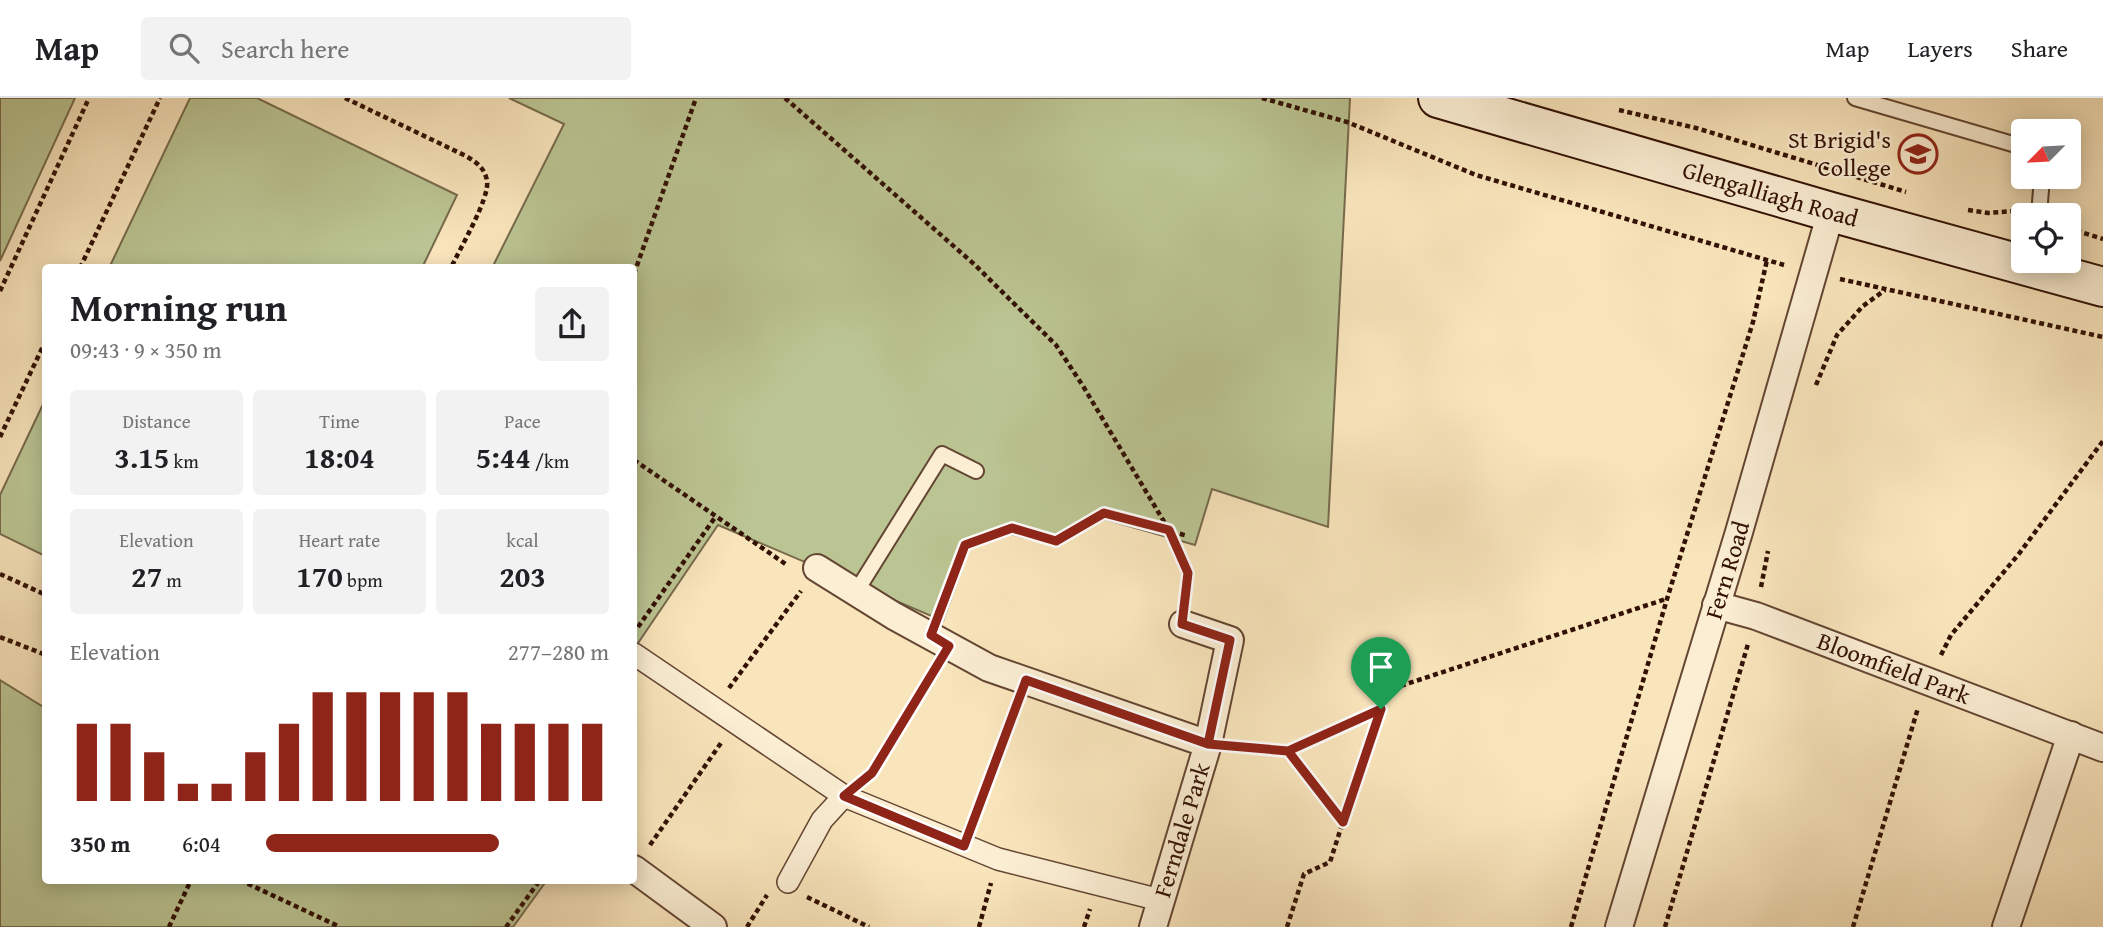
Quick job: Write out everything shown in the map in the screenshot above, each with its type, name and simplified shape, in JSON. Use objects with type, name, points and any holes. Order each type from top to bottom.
[{"type":"main road","name":"Glengalliagh Road","points":[[1438,98],[1830,212],[2011,258]]},
{"type":"main road","name":"Glengalliagh Road","points":[[2060,273],[2103,287]]},
{"type":"street","name":"Fern Road","points":[[1619,927],[1830,212]]},
{"type":"street","name":"Ferndale Park","points":[[814,574],[856,592],[989,668],[1208,744],[1153,927]]},
{"type":"street","name":"Bloomfield Park","points":[[1716,605],[1756,616],[2103,748]]},
{"type":"street","points":[[1182,624],[1230,640],[1208,744]]},
{"type":"street","points":[[637,656],[844,796],[998,859],[1160,900]]},
{"type":"street","points":[[2006,927],[2071,735]]},
{"type":"street","points":[[788,882],[822,820],[844,796]]},
{"type":"street","points":[[637,871],[712,927]]},
{"type":"lane","points":[[1855,98],[2011,144]]},
{"type":"lane","points":[[856,592],[942,454],[976,471]]},
{"type":"path","points":[[0,291],[89,98]]},
{"type":"path","points":[[82,264],[160,98]]},
{"type":"path","points":[[345,98],[466,156],[481,166],[487,181],[485,197],[453,264]]},
{"type":"path","points":[[637,265],[696,98]]},
{"type":"path","points":[[785,98],[974,264],[1056,345],[1169,530],[1188,573],[1182,624]]},
{"type":"path","points":[[1262,98],[1347,122],[1476,175],[1767,260],[1813,273],[2103,337]]},
{"type":"path","points":[[1612,108],[1696,128],[1907,192]]},
{"type":"path","points":[[1960,208],[1988,213],[2011,210]]},
{"type":"path","points":[[2081,232],[2103,239]]},
{"type":"path","points":[[1571,927],[1667,598],[1753,322],[1767,260]]},
{"type":"path","points":[[0,437],[42,348]]},
{"type":"path","points":[[1853,927],[1927,681],[1951,635],[2018,555],[2103,441]]},
{"type":"path","points":[[637,462],[792,569],[814,574],[714,708]]},
{"type":"path","points":[[844,796],[872,773],[940,640],[965,545],[1012,528],[1056,541],[1104,513],[1188,536]]},
{"type":"path","points":[[637,629],[716,516]]},
{"type":"path","points":[[0,574],[42,593]]},
{"type":"path","points":[[1287,927],[1304,874],[1330,862],[1385,691],[1667,598]]},
{"type":"path","points":[[0,637],[42,653]]},
{"type":"path","points":[[964,846],[1026,680]]},
{"type":"path","points":[[1208,744],[1288,751],[1381,709]]},
{"type":"path","points":[[649,846],[735,722]]},
{"type":"path","points":[[1288,751],[1343,822]]},
{"type":"path","points":[[979,927],[998,859]]},
{"type":"path","points":[[788,882],[805,896],[869,927]]},
{"type":"path","points":[[169,927],[189,884]]},
{"type":"path","points":[[249,884],[340,927]]},
{"type":"path","points":[[506,927],[537,884]]},
{"type":"green space","points":[[0,98],[75,98],[0,261]]},
{"type":"green space","points":[[190,98],[257,98],[457,195],[424,264],[111,264]]},
{"type":"green space","points":[[509,98],[1350,98],[1328,527],[1212,489],[1195,545],[1104,519],[1056,546],[1007,533],[970,547],[943,621],[718,525],[637,645],[637,264],[494,264],[564,124]]},
{"type":"green space","points":[[42,406],[42,555],[0,534],[0,495]]},
{"type":"green space","points":[[0,680],[42,706],[42,884],[544,884],[513,927],[0,927]]},
{"type":"place","name":"St Brigid's College","points":[[1918,154]]},
{"type":"route","points":[[1381,709],[1288,751],[1208,744],[1230,640],[1182,624],[1188,573],[1169,530],[1104,513],[1056,541],[1012,528],[965,545],[931,635],[949,646],[872,773],[844,796],[964,846],[1026,680],[1208,744],[1288,751],[1343,822],[1381,709]]}]
